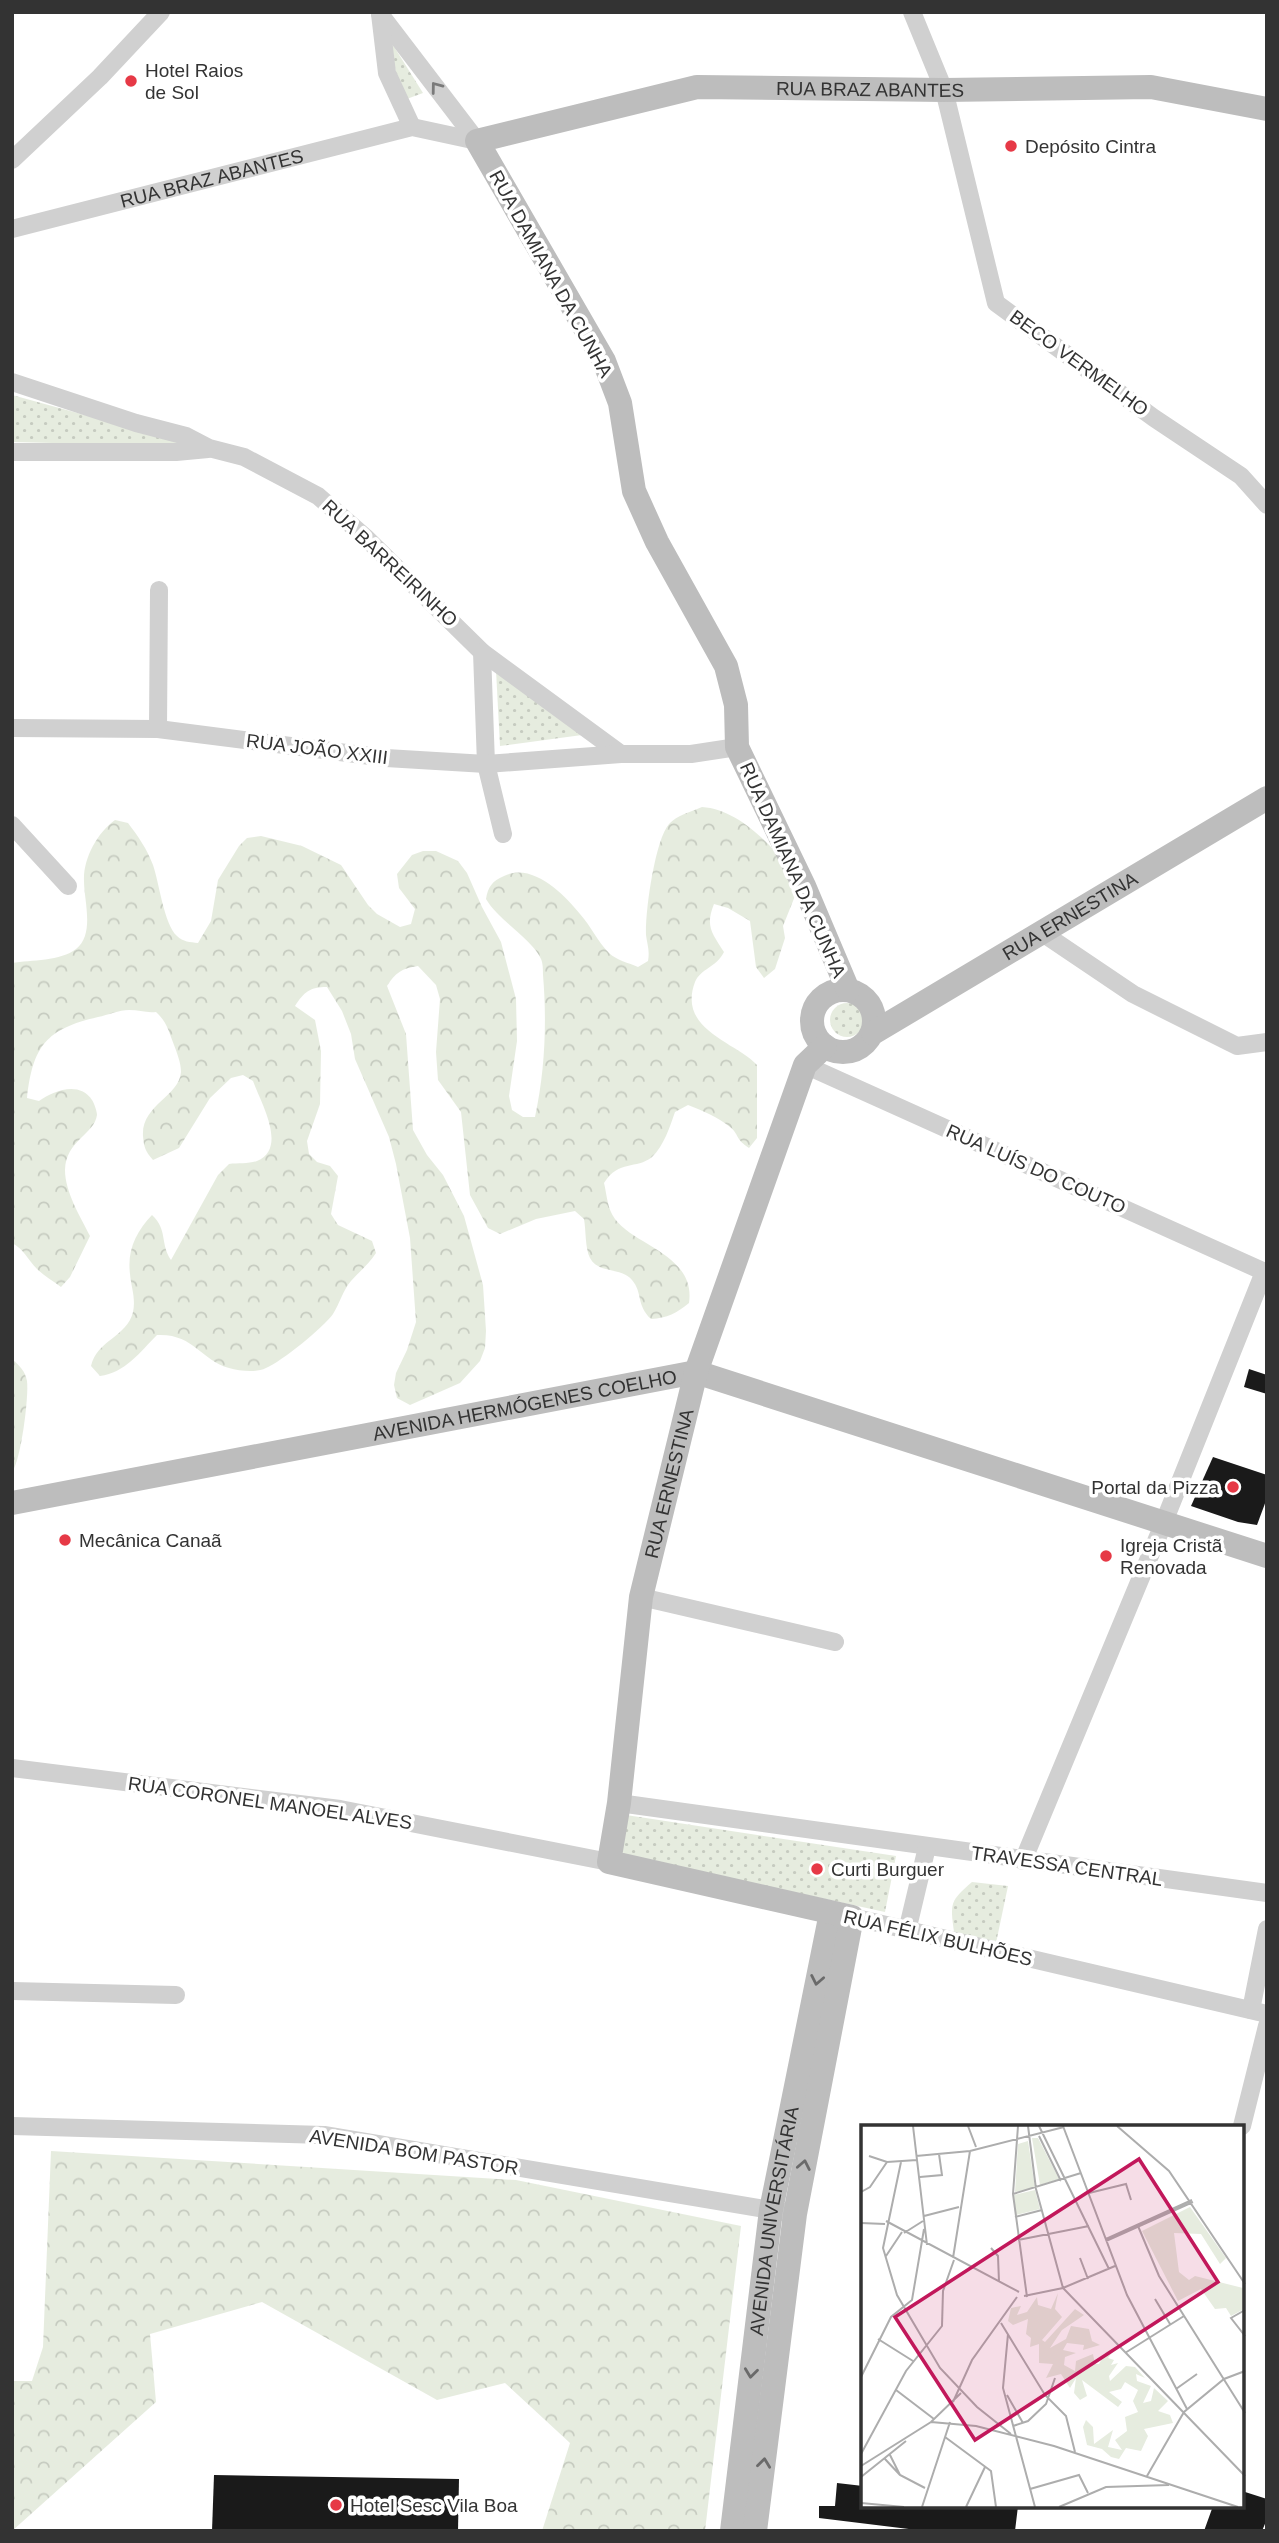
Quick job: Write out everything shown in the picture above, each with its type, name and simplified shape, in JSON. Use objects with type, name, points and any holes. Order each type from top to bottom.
[{"type":"street","points":[[12,160],[100,77],[162,12]]},
{"type":"street","name":"BECO VERMELHO","points":[[912,12],[944,90],[996,303],[1154,418],[1241,476],[1267,505]]},
{"type":"street","name":"RUA DAMIANA DA CUNHA","points":[[380,13],[387,73],[412,127]]},
{"type":"street","name":"RUA DAMIANA DA CUNHA","points":[[380,13],[477,141],[604,361],[620,403],[634,491],[657,542],[726,666],[736,705],[737,747],[804,886],[848,990]]},
{"type":"street","name":"RUA BRAZ ABANTES","points":[[477,141],[697,87],[944,90],[1152,88],[1267,109]]},
{"type":"street","points":[[412,127],[477,141]]},
{"type":"street","name":"RUA BRAZ ABANTES","points":[[12,229],[412,127]]},
{"type":"street","name":"RUA BARREIRINHO","points":[[12,383],[186,436],[209,448],[244,457],[318,496],[365,537],[482,652],[621,754]]},
{"type":"street","points":[[12,452],[176,452],[209,448]]},
{"type":"street","points":[[158,729],[159,590]]},
{"type":"street","points":[[482,652],[486,764],[503,834]]},
{"type":"street","name":"RUA JOÃO XXIII","points":[[12,728],[158,729],[386,758],[486,764],[621,754],[691,754],[737,747]]},
{"type":"street","name":"RUA ERNESTINA","points":[[873,1032],[1267,798]]},
{"type":"street","points":[[12,825],[68,886]]},
{"type":"street","points":[[1041,932],[1133,994],[1237,1046],[1267,1042]]},
{"type":"street","points":[[848,990],[865,998],[874,1014],[873,1032],[863,1047],[847,1054],[825,1046],[811,1024],[815,1006],[829,993],[848,990]]},
{"type":"street","name":"RUA ERNESTINA","points":[[609,1862],[619,1803],[641,1597],[696,1372],[805,1065],[825,1046]]},
{"type":"street","name":"RUA LUÍS DO COUTO","points":[[805,1065],[1266,1272]]},
{"type":"street","points":[[1023,1861],[1266,1272]]},
{"type":"street","name":"AVENIDA HERMÓGENES COELHO","points":[[12,1503],[696,1372],[1267,1556]]},
{"type":"street","points":[[641,1597],[835,1642]]},
{"type":"street","name":"RUA CORONEL MANOEL ALVES","points":[[12,1768],[340,1809],[609,1862]]},
{"type":"street","name":"TRAVESSA CENTRAL","points":[[619,1803],[1267,1893]]},
{"type":"street","points":[[907,1931],[927,1847]]},
{"type":"street","name":"RUA FÉLIX BULHÕES","points":[[609,1862],[1259,2012]]},
{"type":"street","name":"AVENIDA UNIVERSITÁRIA","points":[[732,2531],[783,2212],[841,1915]]},
{"type":"street","points":[[1259,2012],[1267,1929]]},
{"type":"street","points":[[12,1991],[176,1995]]},
{"type":"street","points":[[1242,2125],[1267,2026]]},
{"type":"street","name":"AVENIDA BOM PASTOR","points":[[12,2126],[324,2135],[783,2212]]},
{"type":"street","name":"AVENIDA UNIVERSITÁRIA","points":[[755,2531],[783,2212]]},
{"type":"green space","points":[[393,45],[423,93],[404,100],[389,47]]},
{"type":"green space","points":[[12,395],[187,443],[173,446],[12,442]]},
{"type":"green space","points":[[496,670],[582,735],[500,746]]},
{"type":"green space","points":[[702,807],[727,813],[760,836],[786,866],[797,891],[783,926],[785,938],[775,969],[764,978],[756,967],[750,921],[728,908],[714,904],[710,918],[711,929],[724,952],[698,977],[692,998],[694,1012],[701,1023],[757,1065],[757,1138],[749,1148],[725,1123],[688,1105],[675,1112],[663,1142],[652,1157],[616,1171],[604,1183],[615,1219],[636,1237],[674,1262],[683,1273],[689,1287],[689,1303],[672,1314],[651,1319],[643,1309],[638,1290],[628,1276],[604,1269],[590,1258],[584,1219],[575,1211],[536,1219],[500,1234],[488,1228],[470,1195],[461,1112],[438,1080],[436,1052],[440,999],[436,985],[418,966],[400,972],[387,986],[406,1034],[413,1130],[427,1155],[443,1175],[464,1216],[483,1285],[486,1331],[485,1348],[480,1361],[460,1383],[410,1405],[397,1398],[394,1385],[396,1373],[416,1322],[410,1238],[389,1137],[355,1059],[351,1034],[342,1011],[327,987],[308,991],[295,1006],[315,1020],[321,1051],[320,1104],[307,1141],[309,1154],[317,1162],[330,1166],[338,1176],[331,1214],[338,1225],[372,1241],[376,1253],[348,1285],[328,1320],[291,1352],[266,1368],[248,1371],[229,1368],[180,1338],[157,1335],[125,1366],[100,1376],[91,1366],[94,1357],[125,1327],[133,1312],[129,1265],[134,1242],[141,1228],[152,1215],[160,1226],[171,1260],[218,1175],[229,1164],[257,1161],[266,1155],[271,1146],[270,1124],[266,1113],[253,1081],[243,1075],[231,1078],[210,1098],[179,1148],[153,1160],[144,1146],[144,1125],[148,1116],[179,1081],[181,1072],[178,1055],[163,1020],[156,1012],[125,1010],[66,1027],[45,1042],[38,1053],[27,1098],[39,1101],[59,1091],[74,1089],[87,1094],[94,1103],[97,1115],[95,1122],[70,1152],[65,1170],[70,1195],[90,1236],[70,1277],[61,1287],[40,1272],[23,1251],[12,1243],[12,963],[62,956],[82,943],[87,926],[84,873],[92,847],[108,825],[115,820],[128,823],[151,859],[172,930],[182,939],[198,943],[211,921],[218,880],[247,838],[261,836],[302,846],[341,865],[368,905],[377,914],[400,927],[411,924],[415,909],[399,888],[397,874],[412,855],[423,851],[436,851],[458,861],[467,873],[501,942],[516,999],[517,1041],[509,1096],[512,1110],[523,1117],[535,1117],[544,1046],[542,963],[531,945],[491,907],[486,899],[489,888],[500,878],[515,873],[525,873],[547,882],[584,919],[609,953],[638,967],[648,961],[646,924],[649,894],[655,860],[664,832],[676,818]]},
{"type":"green space","points":[[847,1003],[859,1008],[864,1020],[859,1032],[847,1037],[835,1032],[830,1020],[835,1008]]},
{"type":"green space","points":[[12,1359],[23,1371],[27,1389],[21,1442],[12,1472]]},
{"type":"green space","points":[[626,1815],[896,1856],[885,1912],[619,1854]]},
{"type":"green space","points":[[972,1882],[1008,1886],[996,1943],[954,1932],[953,1903]]},
{"type":"green space","points":[[51,2151],[516,2180],[741,2226],[705,2531],[542,2531],[570,2443],[505,2383],[437,2400],[262,2302],[150,2334],[156,2402],[12,2531],[12,2381],[32,2381],[43,2347]]},
{"type":"building","points":[[1249,1369],[1267,1375],[1267,1394],[1244,1387]]},
{"type":"building","name":"Portal da Pizza","points":[[1213,1457],[1267,1475],[1267,1498],[1257,1525],[1238,1522],[1191,1506]]},
{"type":"building","name":"Hotel Sesc Vila Boa","points":[[214,2475],[459,2479],[458,2531],[212,2531]]},
{"type":"building","points":[[837,2483],[861,2486],[861,2508],[1018,2508],[1015,2531],[925,2531],[819,2518],[819,2506],[835,2506]]},
{"type":"building","points":[[1244,2492],[1267,2499],[1267,2519],[1262,2531],[1204,2531],[1212,2508],[1244,2508]]},
{"type":"place","name":"Hotel Raios de Sol","points":[[131,81]]},
{"type":"place","name":"Depósito Cintra","points":[[1011,146]]},
{"type":"place","name":"Portal da Pizza","points":[[1233,1487]]},
{"type":"place","name":"Mecânica Canaã","points":[[65,1540]]},
{"type":"place","name":"Igreja Cristã Renovada","points":[[1106,1556]]},
{"type":"place","name":"Curti Burguer","points":[[817,1869]]},
{"type":"place","name":"Hotel Sesc Vila Boa","points":[[336,2505]]}]
